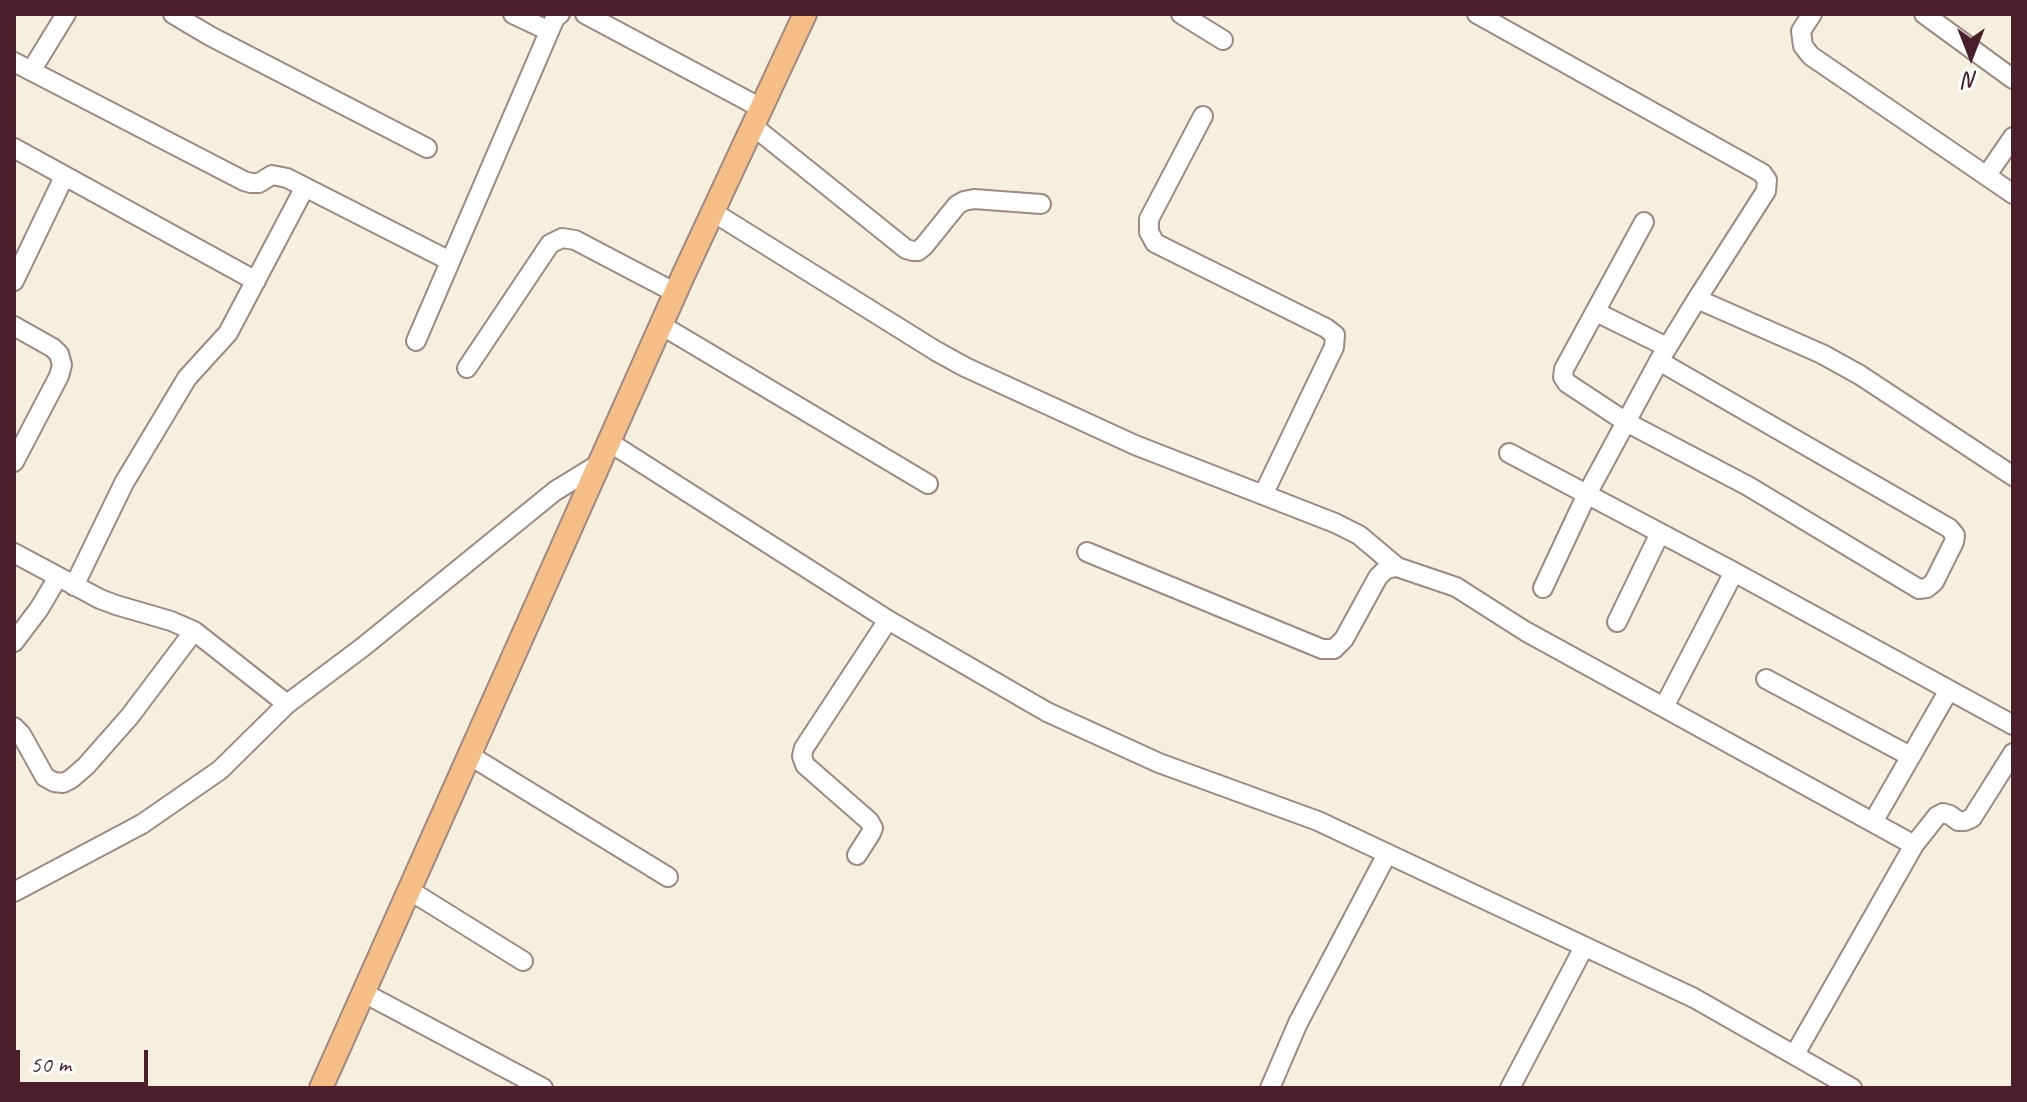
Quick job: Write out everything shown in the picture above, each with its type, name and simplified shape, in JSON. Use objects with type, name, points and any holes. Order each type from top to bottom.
[{"type":"main road","points":[[321,1088],[661,325],[805,14]]},
{"type":"street","points":[[31,71],[66,14]]},
{"type":"street","points":[[173,14],[427,148]]},
{"type":"street","points":[[513,14],[549,31]]},
{"type":"street","points":[[416,341],[549,31],[560,14]]},
{"type":"street","points":[[585,14],[757,117],[906,249],[918,251],[957,205],[964,201],[1041,204]]},
{"type":"street","points":[[1181,14],[1223,40]]},
{"type":"street","points":[[1477,14],[1762,173],[1767,180],[1766,191],[1663,354],[1587,494],[1543,588]]},
{"type":"street","points":[[1812,14],[1801,31],[1803,46],[1811,56],[2013,194]]},
{"type":"street","points":[[1924,14],[2013,79]]},
{"type":"street","points":[[14,62],[244,181],[259,183],[272,175],[279,175],[450,261]]},
{"type":"street","points":[[1203,116],[1149,219],[1149,232],[1155,243],[1335,335],[1334,347],[1263,495]]},
{"type":"street","points":[[1987,175],[2013,137]]},
{"type":"street","points":[[14,148],[256,281]]},
{"type":"street","points":[[14,281],[64,177]]},
{"type":"street","points":[[14,642],[66,581],[187,378],[228,333],[305,187]]},
{"type":"street","points":[[713,212],[965,367],[1135,445],[1359,535],[1397,567],[1456,587],[1525,631],[1914,845]]},
{"type":"street","points":[[1596,312],[1949,528],[1955,535],[1954,542],[1934,582],[1927,588],[1919,589],[1748,486],[1626,422],[1567,383],[1563,377],[1564,369],[1644,222]]},
{"type":"street","points":[[467,368],[550,244],[562,238],[575,240],[676,293]]},
{"type":"street","points":[[1697,299],[1822,354],[1860,375],[2013,476]]},
{"type":"street","points":[[661,325],[928,484]]},
{"type":"street","points":[[14,326],[53,348],[59,354],[62,365],[14,462]]},
{"type":"street","points":[[609,442],[888,620],[1047,712],[1159,763],[1318,821],[1694,998],[1852,1088]]},
{"type":"street","points":[[1509,453],[2013,725]]},
{"type":"street","points":[[14,892],[142,824],[220,770],[287,704],[555,491],[599,464]]},
{"type":"street","points":[[1617,622],[1660,533]]},
{"type":"street","points":[[1087,552],[1322,649],[1334,649],[1344,639],[1378,577],[1386,569],[1397,567]]},
{"type":"street","points":[[14,553],[116,605],[194,631],[287,704]]},
{"type":"street","points":[[1664,707],[1734,572]]},
{"type":"street","points":[[857,855],[873,828],[869,821],[805,765],[802,756],[804,748],[888,620]]},
{"type":"street","points":[[14,727],[45,777],[63,783],[71,779],[130,716],[194,631]]},
{"type":"street","points":[[1766,679],[1910,756]]},
{"type":"street","points":[[1873,822],[1949,690]]},
{"type":"street","points":[[1795,1054],[1914,845],[1937,816],[1943,813],[1958,821],[1972,818],[2013,753]]},
{"type":"street","points":[[469,755],[668,877]]},
{"type":"street","points":[[1270,1088],[1298,1023],[1387,854]]},
{"type":"street","points":[[409,890],[523,961]]},
{"type":"street","points":[[1510,1088],[1584,947]]},
{"type":"street","points":[[364,993],[543,1088]]}]
